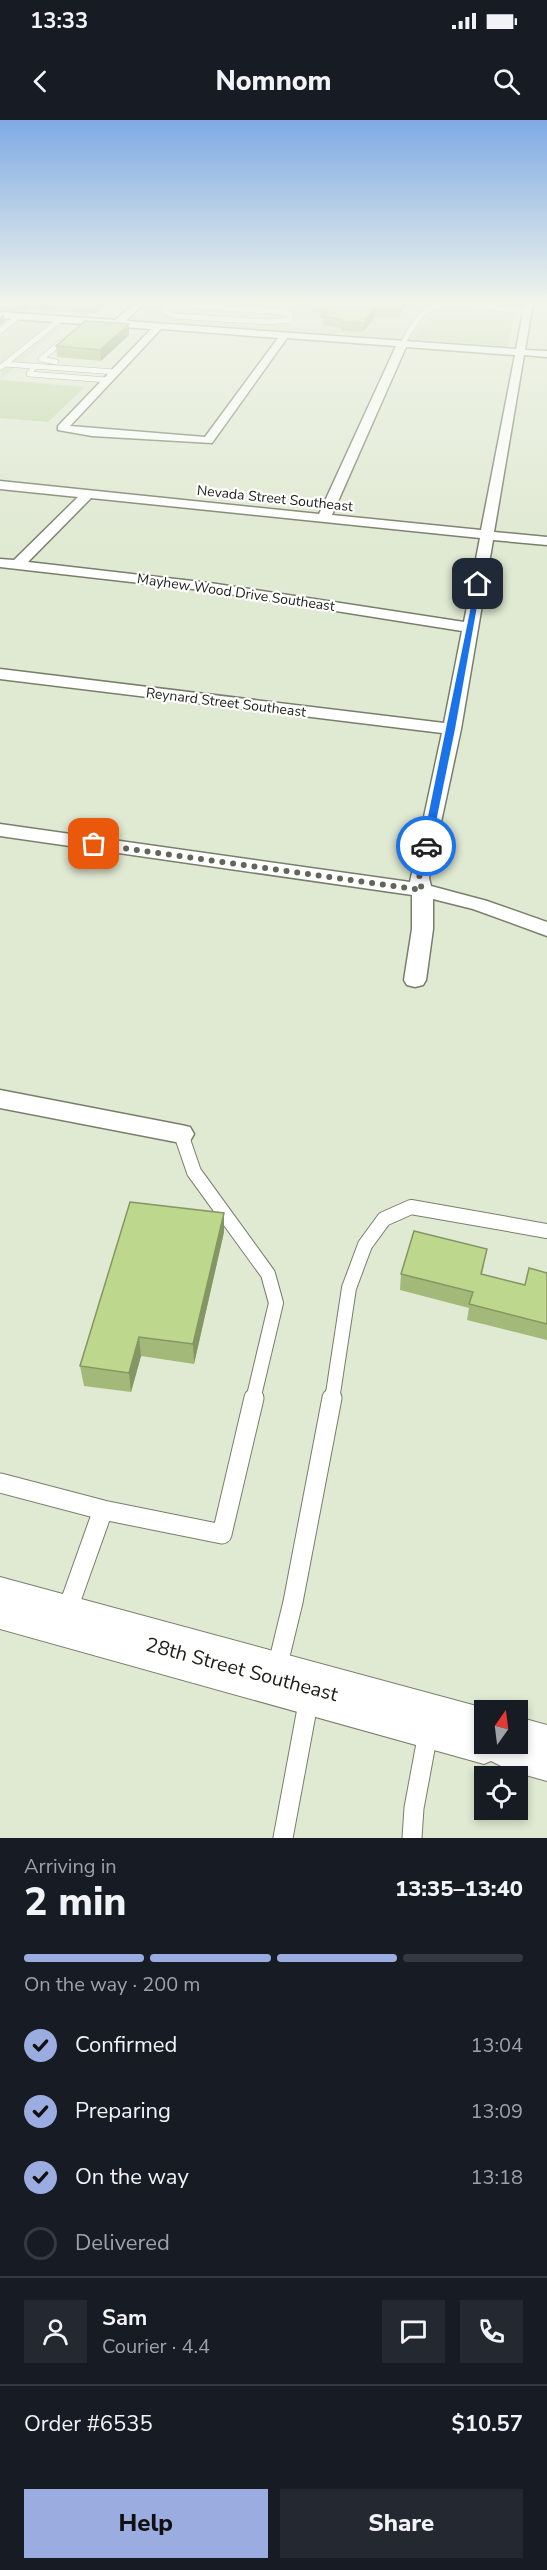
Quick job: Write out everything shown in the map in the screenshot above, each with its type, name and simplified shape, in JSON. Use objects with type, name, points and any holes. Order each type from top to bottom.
[{"type":"main road","name":"28th Street Southeast","points":[[0,1603],[474,1733]]},
{"type":"main road","points":[[528,1748],[547,1753]]},
{"type":"street","points":[[105,382],[62,428],[92,433],[208,441],[251,382]]},
{"type":"street","points":[[324,518],[385,382]]},
{"type":"street","points":[[415,980],[424,932],[422,890],[419,878],[452,729],[516,382]]},
{"type":"street","name":"Nevada Street Southeast","points":[[0,485],[547,541]]},
{"type":"street","points":[[18,564],[87,495]]},
{"type":"street","name":"Mayhew Wood Drive Southeast","points":[[0,563],[189,584],[470,628]]},
{"type":"street","name":"Reynard Street Southeast","points":[[0,674],[452,729]]},
{"type":"street","points":[[0,830],[422,890],[480,905],[547,929]]},
{"type":"street","points":[[0,1099],[181,1134]]},
{"type":"lane","points":[[0,1483],[103,1510],[222,1534],[276,1303],[268,1274],[194,1172],[181,1134]]},
{"type":"lane","points":[[283,1838],[293,1773],[293,1602],[334,1385],[349,1288],[364,1245],[384,1219],[411,1207],[547,1231]]},
{"type":"lane","points":[[64,1620],[103,1510]]},
{"type":"lane","points":[[412,1838],[414,1808],[430,1721]]},
{"type":"shaded area","points":[[0,382],[85,387],[48,422],[0,418]]},
{"type":"building","points":[[130,1202],[224,1213],[193,1344],[139,1337],[129,1373],[80,1366]]},
{"type":"building","points":[[414,1231],[487,1249],[481,1274],[525,1285],[529,1268],[547,1273],[547,1324],[469,1304],[473,1292],[401,1274]]},
{"type":"way so far","points":[[94,844],[422,890],[419,878],[426,846]]},
{"type":"route","points":[[426,846],[452,729],[478,584]]}]
